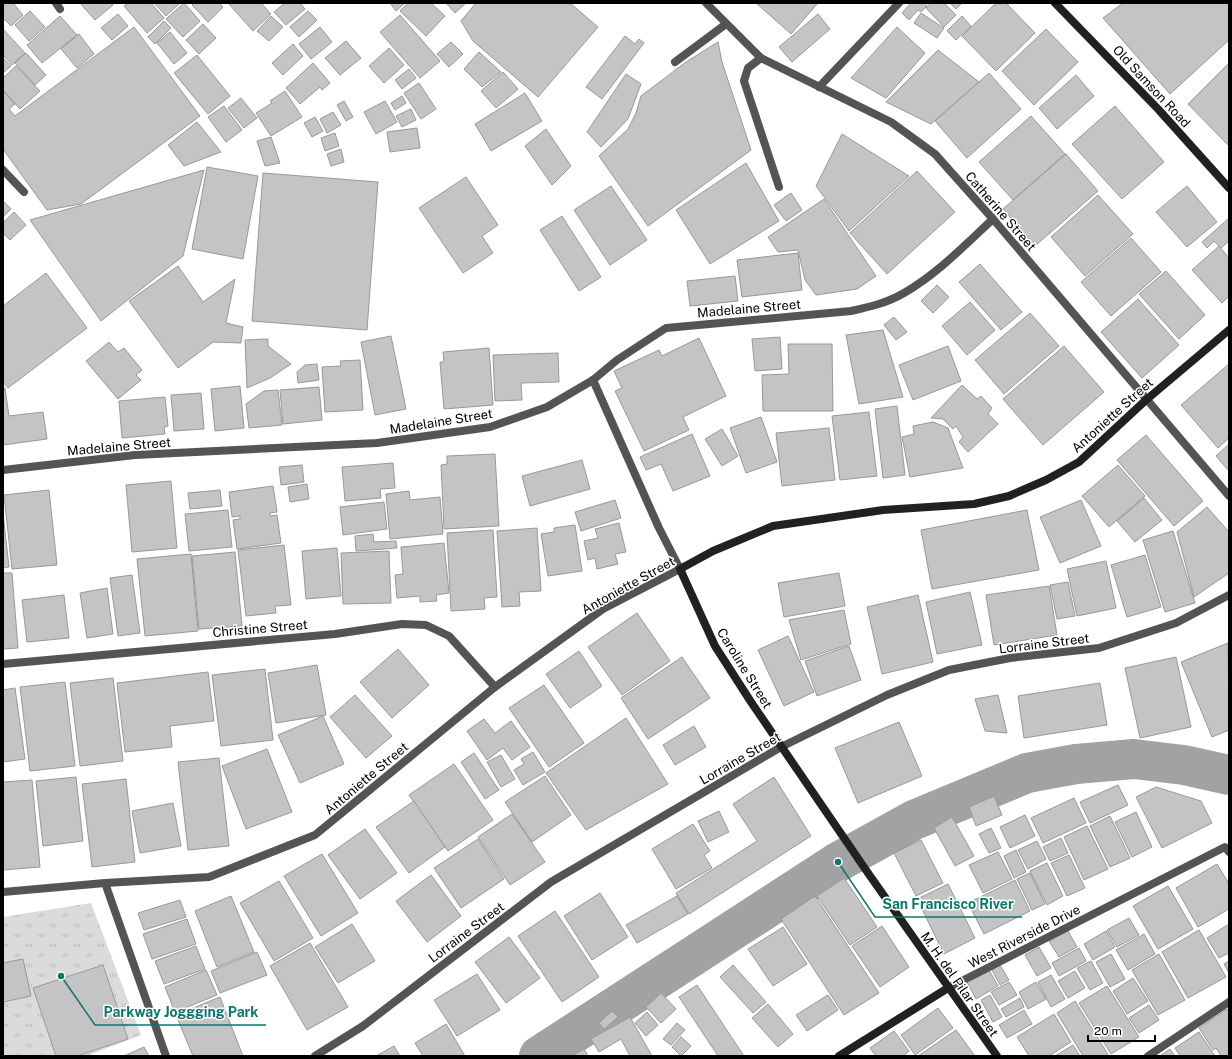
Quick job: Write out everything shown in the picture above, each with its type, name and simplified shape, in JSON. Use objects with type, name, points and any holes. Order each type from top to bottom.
[{"type":"street","name":"Catherine Street","points":[[706,3],[760,58],[891,122],[935,154],[994,219],[1229,496]]},
{"type":"street","points":[[819,87],[899,3]]},
{"type":"street","name":"Old Samson Road","points":[[1055,3],[1158,109],[1229,188]]},
{"type":"street","points":[[675,62],[726,24]]},
{"type":"street","points":[[760,58],[748,68],[744,81],[779,187]]},
{"type":"street","points":[[3,170],[24,192]]},
{"type":"street","name":"Madelaine Street","points":[[3,470],[135,455],[377,443],[490,427],[547,407],[593,380],[617,360],[666,328],[851,311],[876,305],[903,294],[932,274],[994,219]]},
{"type":"street","name":"Antoniette Street","points":[[3,892],[105,883],[209,877],[315,835],[495,687],[603,609],[733,542],[772,526],[883,510],[974,504],[1009,496],[1046,480],[1079,462],[1146,400],[1229,330]]},
{"type":"street","name":"Caroline Street","points":[[593,380],[659,528],[680,569],[715,646],[836,827]]},
{"type":"street","name":"Lorraine Street","points":[[315,1056],[363,1026],[551,882],[781,746],[887,695],[949,670],[1010,658],[1099,648],[1176,623],[1229,595]]},
{"type":"street","name":"Christine Street","points":[[3,664],[335,634],[402,624],[426,625],[449,636],[495,687]]},
{"type":"street","name":"M. H. del Pilar Street","points":[[836,827],[997,1056]]},
{"type":"street","name":"West Riverside Drive","points":[[839,1056],[948,988],[1227,850]]},
{"type":"street","points":[[105,883],[166,1056]]},
{"type":"street","points":[[1148,1056],[1229,1002]]},
{"type":"green space","points":[[91,903],[141,1035],[87,1056],[3,1056],[3,917]]},
{"type":"building","points":[[7,3],[13,3],[23,15],[11,26],[3,18],[3,6]]},
{"type":"building","points":[[80,3],[112,3],[113,5],[95,20]]},
{"type":"building","points":[[128,3],[151,3],[164,18],[147,33],[124,6]]},
{"type":"building","points":[[154,3],[180,3],[166,16]]},
{"type":"building","points":[[184,3],[200,21],[183,37],[166,19]]},
{"type":"building","points":[[194,3],[219,3],[223,7],[208,22],[192,5]]},
{"type":"building","points":[[228,3],[261,3],[271,14],[253,31]]},
{"type":"building","points":[[285,3],[300,3],[305,9],[286,25],[274,12]]},
{"type":"building","points":[[390,3],[405,3],[396,11]]},
{"type":"building","points":[[408,3],[431,3],[445,16],[426,36],[400,11]]},
{"type":"building","points":[[446,3],[466,3],[455,13]]},
{"type":"building","points":[[476,3],[570,3],[598,27],[538,97],[473,41],[461,21]]},
{"type":"building","points":[[756,3],[818,3],[791,34]]},
{"type":"building","points":[[911,3],[925,3],[927,6],[921,12],[918,10],[909,20],[902,13]]},
{"type":"building","points":[[931,3],[944,3],[956,15],[944,27],[926,8]]},
{"type":"building","points":[[950,3],[962,3],[956,9]]},
{"type":"building","points":[[996,3],[1006,3],[1035,33],[996,71],[962,36]]},
{"type":"building","points":[[1123,3],[1229,3],[1229,40],[1170,94],[1103,18]]},
{"type":"building","points":[[30,11],[45,27],[29,41],[15,25]]},
{"type":"building","points":[[308,11],[317,20],[299,37],[290,27]]},
{"type":"building","points":[[921,13],[944,28],[937,38],[914,23]]},
{"type":"building","points":[[118,14],[128,26],[112,40],[101,28]]},
{"type":"building","points":[[818,14],[830,29],[792,62],[779,47]]},
{"type":"building","points":[[400,15],[440,61],[420,78],[380,32]]},
{"type":"building","points":[[60,16],[77,35],[42,63],[27,45]]},
{"type":"building","points":[[271,16],[283,27],[269,41],[257,31]]},
{"type":"building","points":[[962,16],[971,26],[956,40],[947,31]]},
{"type":"building","points":[[164,21],[171,28],[155,44],[148,37]]},
{"type":"building","points":[[203,24],[216,38],[199,54],[186,40]]},
{"type":"building","points":[[134,27],[200,116],[81,204],[47,210],[3,149],[3,91],[15,104],[9,109],[15,116]]},
{"type":"building","points":[[320,27],[332,42],[311,59],[299,44]]},
{"type":"building","points":[[897,27],[925,53],[886,98],[851,78]]},
{"type":"building","points":[[3,29],[25,53],[12,65],[3,55]]},
{"type":"building","points":[[1046,29],[1078,62],[1034,105],[1002,71]]},
{"type":"building","points":[[170,32],[187,53],[174,64],[157,43]]},
{"type":"building","points":[[79,34],[94,54],[77,68],[61,49]]},
{"type":"building","points":[[625,36],[635,44],[639,39],[644,43],[602,99],[586,87]]},
{"type":"building","points":[[346,41],[361,58],[340,75],[325,58]]},
{"type":"building","points":[[451,42],[463,54],[449,67],[437,54]]},
{"type":"building","points":[[718,42],[722,62],[751,150],[648,226],[599,156],[628,129],[636,113],[641,96],[686,62]]},
{"type":"building","points":[[293,44],[303,56],[283,75],[272,63]]},
{"type":"building","points":[[389,48],[404,65],[384,83],[369,66]]},
{"type":"building","points":[[938,50],[979,82],[931,124],[886,102]]},
{"type":"building","points":[[479,52],[501,72],[482,87],[464,69]]},
{"type":"building","points":[[26,53],[46,75],[35,85],[15,63]]},
{"type":"building","points":[[197,55],[230,96],[208,114],[174,73]]},
{"type":"building","points":[[3,58],[11,66],[3,73]]},
{"type":"building","points":[[313,63],[330,83],[322,90],[320,87],[300,104],[286,88]]},
{"type":"building","points":[[1229,63],[1229,146],[1188,104]]},
{"type":"building","points":[[16,66],[40,91],[20,109],[3,90],[3,78]]},
{"type":"building","points":[[409,69],[416,78],[402,89],[395,80]]},
{"type":"building","points":[[503,72],[518,89],[496,108],[481,91]]},
{"type":"building","points":[[989,73],[1021,109],[967,158],[935,121]]},
{"type":"building","points":[[626,74],[641,84],[628,119],[601,147],[587,132]]},
{"type":"building","points":[[1076,75],[1094,96],[1057,129],[1039,108]]},
{"type":"building","points":[[419,83],[436,109],[421,119],[404,93]]},
{"type":"building","points":[[285,91],[302,117],[271,136],[256,113],[272,103],[270,101]]},
{"type":"building","points":[[525,93],[542,121],[491,151],[475,124]]},
{"type":"building","points":[[402,96],[406,103],[395,110],[391,103]]},
{"type":"building","points":[[241,98],[257,118],[244,128],[228,108]]},
{"type":"building","points":[[344,101],[353,117],[346,121],[337,105]]},
{"type":"building","points":[[385,101],[397,122],[376,134],[364,112]]},
{"type":"building","points":[[224,106],[242,130],[226,142],[208,117]]},
{"type":"building","points":[[1115,106],[1164,162],[1122,199],[1072,144]]},
{"type":"building","points":[[411,109],[416,120],[402,127],[396,116]]},
{"type":"building","points":[[333,112],[341,125],[327,133],[320,119]]},
{"type":"building","points":[[1031,116],[1065,154],[1013,200],[979,162]]},
{"type":"building","points":[[315,117],[323,131],[312,137],[304,123]]},
{"type":"building","points":[[197,122],[221,152],[184,166],[168,145]]},
{"type":"building","points":[[417,128],[420,148],[390,152],[387,132]]},
{"type":"building","points":[[546,129],[571,166],[552,185],[525,146]]},
{"type":"building","points":[[335,133],[339,146],[325,151],[321,138]]},
{"type":"building","points":[[842,134],[909,176],[849,231],[816,186]]},
{"type":"building","points":[[271,137],[280,163],[265,166],[257,141]]},
{"type":"building","points":[[341,149],[344,162],[331,166],[327,154]]},
{"type":"building","points":[[1066,154],[1098,191],[1035,246],[1003,209]]},
{"type":"building","points":[[746,163],[779,221],[710,264],[676,210]]},
{"type":"building","points":[[207,167],[258,176],[243,259],[192,249]]},
{"type":"building","points":[[204,170],[183,256],[101,321],[30,220]]},
{"type":"building","points":[[917,171],[955,212],[887,274],[850,233]]},
{"type":"building","points":[[263,173],[378,182],[367,330],[252,321]]},
{"type":"building","points":[[466,177],[498,225],[482,236],[493,253],[463,273],[419,208]]},
{"type":"building","points":[[611,186],[647,240],[610,265],[574,210]]},
{"type":"building","points":[[1187,186],[1217,222],[1187,247],[1156,212]]},
{"type":"building","points":[[791,193],[802,210],[786,221],[774,205]]},
{"type":"building","points":[[1098,195],[1133,234],[1085,276],[1051,237]]},
{"type":"building","points":[[824,199],[876,276],[857,289],[816,295],[805,280],[798,250],[778,252],[768,237]]},
{"type":"building","points":[[3,201],[11,209],[3,217]]},
{"type":"building","points":[[14,212],[26,225],[10,240],[3,233],[3,223]]},
{"type":"building","points":[[562,216],[601,277],[579,291],[540,230]]},
{"type":"building","points":[[1228,219],[1229,241],[1221,248],[1214,241],[1207,248],[1202,242]]},
{"type":"building","points":[[1131,238],[1161,272],[1111,316],[1081,282]]},
{"type":"building","points":[[1219,246],[1229,258],[1229,296],[1222,303],[1192,270]]},
{"type":"building","points":[[798,253],[802,290],[742,297],[737,260]]},
{"type":"building","points":[[980,264],[1022,312],[1001,330],[959,282]]},
{"type":"building","points":[[178,266],[203,302],[235,279],[226,323],[243,327],[241,343],[213,342],[178,368],[129,301]]},
{"type":"building","points":[[1166,271],[1205,315],[1179,339],[1139,294]]},
{"type":"building","points":[[46,273],[87,328],[8,388],[3,382],[3,306]]},
{"type":"building","points":[[735,276],[738,301],[690,306],[687,281]]},
{"type":"building","points":[[937,285],[949,297],[933,313],[921,301]]},
{"type":"building","points":[[1138,299],[1179,345],[1142,378],[1101,332]]},
{"type":"building","points":[[970,302],[995,330],[967,355],[942,326]]},
{"type":"building","points":[[1030,313],[1059,346],[1004,394],[975,360]]},
{"type":"building","points":[[894,317],[907,332],[896,340],[884,325]]},
{"type":"building","points":[[883,330],[903,397],[859,404],[846,335]]},
{"type":"building","points":[[391,336],[406,409],[375,415],[361,342]]},
{"type":"building","points":[[780,337],[782,369],[755,371],[752,339]]},
{"type":"building","points":[[699,338],[726,396],[683,417],[689,430],[644,451],[615,391],[622,388],[614,371],[659,350],[662,356]]},
{"type":"building","points":[[268,339],[268,346],[291,364],[270,378],[247,388],[245,340]]},
{"type":"building","points":[[109,342],[118,352],[124,348],[142,370],[136,375],[141,380],[118,399],[86,361]]},
{"type":"building","points":[[788,344],[832,344],[833,411],[763,411],[762,375],[789,374]]},
{"type":"building","points":[[948,346],[961,381],[913,400],[899,365]]},
{"type":"building","points":[[1064,346],[1104,392],[1043,445],[1003,399]]},
{"type":"building","points":[[489,348],[493,405],[444,409],[440,362],[444,362],[443,352]]},
{"type":"building","points":[[558,353],[559,382],[521,383],[522,400],[495,401],[493,355]]},
{"type":"building","points":[[360,360],[363,410],[325,412],[322,367],[341,366],[340,361]]},
{"type":"building","points":[[317,364],[319,380],[298,383],[297,372],[305,365]]},
{"type":"building","points":[[1229,364],[1229,438],[1218,448],[1181,405]]},
{"type":"building","points":[[962,385],[977,399],[981,396],[992,408],[988,414],[998,424],[968,452],[959,442],[963,437],[956,426],[953,429],[943,419],[931,418]]},
{"type":"building","points":[[240,386],[244,428],[215,431],[211,389]]},
{"type":"building","points":[[319,387],[322,420],[283,424],[280,390]]},
{"type":"building","points":[[3,388],[5,388],[9,416],[43,412],[47,439],[3,445]]},
{"type":"building","points":[[278,390],[282,425],[249,428],[246,404],[264,391]]},
{"type":"building","points":[[201,393],[204,429],[174,431],[171,395]]},
{"type":"building","points":[[165,397],[168,426],[164,427],[165,434],[122,438],[119,401]]},
{"type":"building","points":[[897,406],[905,475],[883,478],[875,409]]},
{"type":"building","points":[[869,412],[877,476],[840,480],[832,416]]},
{"type":"building","points":[[761,417],[777,462],[746,473],[730,428]]},
{"type":"building","points":[[933,422],[948,428],[963,468],[910,477],[902,437],[914,434],[913,426]]},
{"type":"building","points":[[829,428],[835,480],[782,486],[776,433]]},
{"type":"building","points":[[722,429],[738,456],[722,466],[705,439]]},
{"type":"building","points":[[692,434],[710,476],[673,491],[661,464],[646,470],[640,457]]},
{"type":"building","points":[[1146,435],[1203,501],[1174,526],[1117,460]]},
{"type":"building","points":[[1229,444],[1229,469],[1228,470],[1216,456]]},
{"type":"building","points":[[495,454],[499,526],[444,529],[441,465],[447,464],[447,456]]},
{"type":"building","points":[[582,460],[590,489],[530,506],[522,476]]},
{"type":"building","points":[[393,463],[395,488],[380,489],[381,498],[345,501],[342,467]]},
{"type":"building","points":[[302,465],[304,482],[281,485],[279,467]]},
{"type":"building","points":[[1118,465],[1145,496],[1109,527],[1082,496]]},
{"type":"building","points":[[171,481],[177,548],[132,552],[126,485]]},
{"type":"building","points":[[307,484],[309,499],[290,502],[288,487]]},
{"type":"building","points":[[273,486],[277,512],[270,513],[270,516],[277,515],[281,543],[237,549],[233,520],[240,519],[240,516],[232,517],[229,492]]},
{"type":"building","points":[[49,490],[57,565],[12,569],[4,495]]},
{"type":"building","points":[[220,490],[222,506],[190,509],[188,493]]},
{"type":"building","points":[[409,491],[410,500],[440,497],[443,534],[390,539],[386,494]]},
{"type":"building","points":[[1144,498],[1162,520],[1135,542],[1117,521]]},
{"type":"building","points":[[615,500],[621,518],[581,531],[575,512]]},
{"type":"building","points":[[1081,500],[1101,546],[1060,563],[1040,517]]},
{"type":"building","points":[[384,502],[387,529],[343,535],[340,507]]},
{"type":"building","points":[[1207,507],[1229,532],[1229,573],[1194,597],[1177,532]]},
{"type":"building","points":[[228,510],[232,547],[189,551],[185,514]]},
{"type":"building","points":[[1027,510],[1039,570],[932,589],[921,530]]},
{"type":"building","points":[[3,513],[9,567],[3,568]]},
{"type":"building","points":[[619,523],[626,552],[615,554],[618,564],[597,569],[595,558],[588,560],[584,541],[598,538],[595,529]]},
{"type":"building","points":[[575,525],[582,571],[548,576],[541,534],[554,532],[554,528]]},
{"type":"building","points":[[537,528],[541,591],[519,592],[520,606],[502,607],[497,531]]},
{"type":"building","points":[[493,530],[497,597],[484,598],[485,609],[451,611],[447,533]]},
{"type":"building","points":[[1173,531],[1195,603],[1165,612],[1143,540]]},
{"type":"building","points":[[373,534],[374,542],[396,541],[397,548],[356,551],[355,536]]},
{"type":"building","points":[[444,543],[449,593],[436,595],[437,601],[420,602],[420,596],[397,598],[395,575],[403,574],[401,547]]},
{"type":"building","points":[[284,545],[291,605],[275,606],[276,613],[246,616],[238,550]]},
{"type":"building","points":[[337,548],[341,596],[306,599],[302,551]]},
{"type":"building","points":[[389,551],[391,603],[343,604],[341,553]]},
{"type":"building","points":[[235,552],[242,626],[199,629],[192,556]]},
{"type":"building","points":[[191,554],[198,631],[145,636],[137,559]]},
{"type":"building","points":[[1145,555],[1161,607],[1127,617],[1111,565]]},
{"type":"building","points":[[1106,561],[1116,608],[1077,616],[1067,569]]},
{"type":"building","points":[[3,573],[12,573],[18,648],[3,649]]},
{"type":"building","points":[[839,573],[845,606],[784,617],[778,583]]},
{"type":"building","points":[[132,575],[140,633],[118,636],[110,578]]},
{"type":"building","points":[[1068,582],[1075,616],[1057,619],[1050,585]]},
{"type":"building","points":[[1049,586],[1057,635],[994,645],[986,595]]},
{"type":"building","points":[[107,588],[113,634],[87,638],[80,593]]},
{"type":"building","points":[[970,592],[982,645],[937,654],[926,602]]},
{"type":"building","points":[[64,595],[69,638],[27,642],[22,600]]},
{"type":"building","points":[[918,595],[933,662],[882,674],[867,607]]},
{"type":"building","points":[[844,610],[851,644],[801,660],[789,620]]},
{"type":"building","points":[[637,613],[670,661],[622,695],[588,647]]},
{"type":"building","points":[[788,636],[814,692],[784,706],[758,650]]},
{"type":"building","points":[[1228,643],[1229,730],[1212,737],[1181,662]]},
{"type":"building","points":[[849,646],[861,680],[817,696],[805,661]]},
{"type":"building","points":[[398,649],[429,685],[392,718],[360,682]]},
{"type":"building","points":[[579,651],[602,686],[570,708],[546,674]]},
{"type":"building","points":[[682,657],[710,698],[648,739],[621,698]]},
{"type":"building","points":[[1176,657],[1191,727],[1140,738],[1125,668]]},
{"type":"building","points":[[317,665],[326,715],[276,723],[268,673]]},
{"type":"building","points":[[265,669],[273,740],[221,746],[212,675]]},
{"type":"building","points":[[208,672],[214,721],[170,726],[172,747],[125,752],[117,683]]},
{"type":"building","points":[[113,678],[123,761],[80,766],[70,683]]},
{"type":"building","points":[[65,682],[75,766],[30,771],[20,687]]},
{"type":"building","points":[[1100,683],[1107,725],[1024,738],[1018,696]]},
{"type":"building","points":[[544,685],[584,743],[549,767],[509,708]]},
{"type":"building","points":[[15,688],[25,759],[3,762],[3,690]]},
{"type":"building","points":[[355,695],[392,736],[366,758],[330,717]]},
{"type":"building","points":[[998,695],[1007,733],[985,731],[975,699]]},
{"type":"building","points":[[323,716],[344,764],[300,783],[278,735]]},
{"type":"building","points":[[626,718],[668,784],[586,830],[546,773]]},
{"type":"building","points":[[484,719],[495,733],[511,721],[530,747],[512,760],[503,748],[487,760],[467,731]]},
{"type":"building","points":[[899,722],[922,776],[858,803],[835,748]]},
{"type":"building","points":[[694,726],[706,747],[675,765],[663,745]]},
{"type":"building","points":[[267,749],[292,812],[246,829],[222,766]]},
{"type":"building","points":[[533,752],[545,772],[523,785],[514,770],[524,764],[521,759]]},
{"type":"building","points":[[474,753],[499,790],[485,799],[461,762]]},
{"type":"building","points":[[501,755],[515,779],[501,787],[487,762]]},
{"type":"building","points":[[219,758],[229,846],[188,850],[178,762]]},
{"type":"building","points":[[454,764],[493,820],[448,851],[409,795]]},
{"type":"building","points":[[545,776],[571,815],[532,842],[505,802]]},
{"type":"building","points":[[76,777],[83,841],[43,846],[36,781]]},
{"type":"building","points":[[774,777],[811,836],[689,914],[676,893],[757,841],[733,804]]},
{"type":"building","points":[[126,779],[135,862],[92,867],[82,784]]},
{"type":"building","points":[[32,780],[40,867],[3,870],[3,782]]},
{"type":"building","points":[[1118,785],[1128,805],[1090,823],[1080,802]]},
{"type":"building","points":[[1156,787],[1201,801],[1212,823],[1162,848],[1136,797]]},
{"type":"building","points":[[994,796],[1002,815],[976,826],[969,807]]},
{"type":"building","points":[[1074,798],[1086,823],[1043,843],[1031,818]]},
{"type":"building","points":[[414,801],[445,847],[409,873],[376,827]]},
{"type":"building","points":[[173,803],[181,846],[140,853],[132,811]]},
{"type":"building","points":[[719,811],[729,832],[708,842],[698,821]]},
{"type":"building","points":[[1136,812],[1152,847],[1132,857],[1115,822]]},
{"type":"building","points":[[512,814],[545,862],[510,885],[478,837]]},
{"type":"building","points":[[1025,815],[1035,836],[1010,848],[1000,827]]},
{"type":"building","points":[[1110,816],[1130,858],[1110,867],[1090,826]]},
{"type":"building","points":[[952,817],[974,856],[955,866],[934,828]]},
{"type":"building","points":[[693,824],[710,851],[704,855],[712,868],[676,889],[652,849]]},
{"type":"building","points":[[1087,826],[1108,869],[1084,880],[1064,837]]},
{"type":"building","points":[[991,828],[1001,848],[989,853],[979,834]]},
{"type":"building","points":[[365,829],[397,873],[360,899],[328,855]]},
{"type":"building","points":[[1061,838],[1068,853],[1050,861],[1043,847]]},
{"type":"building","points":[[478,839],[504,879],[461,908],[434,868]]},
{"type":"building","points":[[921,840],[943,883],[916,896],[894,853]]},
{"type":"building","points":[[1037,841],[1046,859],[1028,869],[1018,850]]},
{"type":"building","points":[[1016,850],[1026,872],[1014,878],[1004,856]]},
{"type":"building","points":[[998,852],[1012,879],[983,893],[969,865]]},
{"type":"building","points":[[322,854],[358,913],[321,936],[284,876]]},
{"type":"building","points":[[1069,855],[1085,888],[1067,896],[1051,863]]},
{"type":"building","points":[[1047,863],[1063,896],[1047,905],[1030,871]]},
{"type":"building","points":[[1217,864],[1229,884],[1229,909],[1198,927],[1176,888]]},
{"type":"building","points":[[1030,873],[1045,904],[1032,910],[1017,879]]},
{"type":"building","points":[[431,875],[461,916],[427,942],[396,901]]},
{"type":"building","points":[[844,878],[877,927],[850,945],[817,896]]},
{"type":"building","points":[[1015,880],[1030,911],[984,934],[968,903]]},
{"type":"building","points":[[279,881],[313,938],[274,961],[240,903]]},
{"type":"building","points":[[948,884],[975,938],[944,954],[917,899]]},
{"type":"building","points":[[1168,886],[1193,929],[1158,949],[1133,906]]},
{"type":"building","points":[[600,893],[628,937],[592,960],[564,916]]},
{"type":"building","points":[[231,896],[254,952],[217,967],[195,911]]},
{"type":"building","points":[[677,896],[688,914],[637,943],[626,925]]},
{"type":"building","points":[[815,896],[879,993],[844,1015],[781,919]]},
{"type":"building","points":[[180,900],[186,917],[144,930],[138,913]]},
{"type":"building","points":[[555,911],[599,977],[562,1002],[518,936]]},
{"type":"building","points":[[1129,918],[1139,935],[1117,947],[1107,930]]},
{"type":"building","points":[[187,919],[196,944],[152,959],[143,934]]},
{"type":"building","points":[[352,924],[375,961],[338,983],[315,947]]},
{"type":"building","points":[[1229,924],[1229,953],[1219,958],[1207,938]]},
{"type":"building","points":[[882,926],[909,967],[880,987],[852,946]]},
{"type":"building","points":[[783,927],[807,964],[773,986],[748,949]]},
{"type":"building","points":[[1199,930],[1226,977],[1188,998],[1162,952]]},
{"type":"building","points":[[1068,931],[1077,947],[1059,957],[1049,941]]},
{"type":"building","points":[[1106,931],[1115,947],[1093,960],[1084,944]]},
{"type":"building","points":[[1144,934],[1155,954],[1128,970],[1116,950]]},
{"type":"building","points":[[509,937],[540,978],[506,1003],[475,962]]},
{"type":"building","points":[[310,943],[348,1007],[307,1030],[270,966]]},
{"type":"building","points":[[196,946],[205,969],[164,984],[155,961]]},
{"type":"building","points":[[1039,947],[1051,968],[1037,976],[1025,955]]},
{"type":"building","points":[[1079,948],[1086,961],[1059,976],[1052,963]]},
{"type":"building","points":[[257,952],[267,975],[220,993],[211,971]]},
{"type":"building","points":[[1111,954],[1125,979],[1110,987],[1096,962]]},
{"type":"building","points":[[1159,954],[1185,1000],[1158,1015],[1132,970]]},
{"type":"building","points":[[23,959],[31,996],[3,1002],[3,963]]},
{"type":"building","points":[[1091,961],[1103,983],[1090,990],[1077,968]]},
{"type":"building","points":[[1229,961],[1229,973],[1224,964]]},
{"type":"building","points":[[103,965],[128,1039],[77,1056],[56,1056],[33,988]]},
{"type":"building","points":[[733,965],[766,1002],[753,1013],[720,977]]},
{"type":"building","points":[[1000,965],[1009,980],[1000,985],[992,970]]},
{"type":"building","points":[[206,970],[217,995],[175,1012],[165,987]]},
{"type":"building","points":[[989,970],[998,986],[976,999],[967,982]]},
{"type":"building","points":[[1075,971],[1085,988],[1068,998],[1058,981]]},
{"type":"building","points":[[477,974],[500,1010],[457,1036],[434,1000]]},
{"type":"building","points":[[1051,975],[1065,999],[1051,1007],[1038,982]]},
{"type":"building","points":[[1133,978],[1148,1001],[1127,1014],[1113,991]]},
{"type":"building","points":[[1009,982],[1017,995],[999,1005],[991,992]]},
{"type":"building","points":[[1036,982],[1046,999],[1028,1009],[1019,992]]},
{"type":"building","points":[[697,985],[744,1056],[718,1056],[679,997]]},
{"type":"building","points":[[1107,986],[1139,1037],[1111,1054],[1079,1003]]},
{"type":"building","points":[[661,993],[676,1009],[661,1023],[646,1007]]},
{"type":"building","points":[[828,995],[838,1010],[807,1031],[796,1015]]},
{"type":"building","points":[[990,995],[1002,1017],[993,1022],[981,1000]]},
{"type":"building","points":[[220,997],[243,1056],[193,1056],[176,1015]]},
{"type":"building","points":[[1020,998],[1024,1007],[1006,1017],[1001,1009]]},
{"type":"building","points":[[1075,1001],[1109,1056],[1083,1056],[1057,1013]]},
{"type":"building","points":[[768,1004],[793,1034],[778,1047],[752,1018]]},
{"type":"building","points":[[1149,1005],[1159,1020],[1139,1033],[1129,1018]]},
{"type":"building","points":[[938,1008],[953,1028],[915,1055],[901,1035]]},
{"type":"building","points":[[1227,1009],[1229,1013],[1229,1056],[1221,1056],[1216,1048],[1213,1050],[1199,1028]]},
{"type":"building","points":[[1024,1010],[1032,1024],[1007,1038],[999,1025]]},
{"type":"building","points":[[612,1011],[618,1017],[604,1029],[599,1023]]},
{"type":"building","points":[[647,1012],[658,1025],[646,1036],[635,1023]]},
{"type":"building","points":[[1054,1014],[1071,1042],[1049,1056],[1029,1056],[1017,1037]]},
{"type":"building","points":[[630,1017],[652,1056],[630,1056],[621,1039],[599,1052],[591,1039]]},
{"type":"building","points":[[677,1023],[685,1030],[671,1045],[663,1039]]},
{"type":"building","points":[[446,1024],[465,1056],[423,1056],[415,1043]]},
{"type":"building","points":[[956,1030],[975,1056],[918,1056]]},
{"type":"building","points":[[894,1031],[909,1051],[903,1056],[876,1056],[870,1048]]},
{"type":"building","points":[[1199,1032],[1215,1056],[1180,1056],[1175,1048]]},
{"type":"building","points":[[681,1037],[691,1046],[681,1056],[672,1047]]},
{"type":"building","points":[[1073,1045],[1080,1056],[1055,1056]]},
{"type":"building","points":[[394,1046],[400,1056],[376,1056]]},
{"type":"building","points":[[144,1047],[149,1056],[124,1056]]},
{"type":"building","points":[[584,1049],[588,1056],[572,1056]]},
{"type":"building","points":[[1170,1049],[1175,1056],[1160,1056]]},
{"type":"waterway","points":[[539,1056],[838,862],[914,820],[1027,773],[1076,764],[1134,759],[1184,765],[1229,775]]},
{"type":"place","name":"San Francisco River","points":[[838,862]]},
{"type":"place","name":"Parkway Joggging Park","points":[[61,976]]}]
